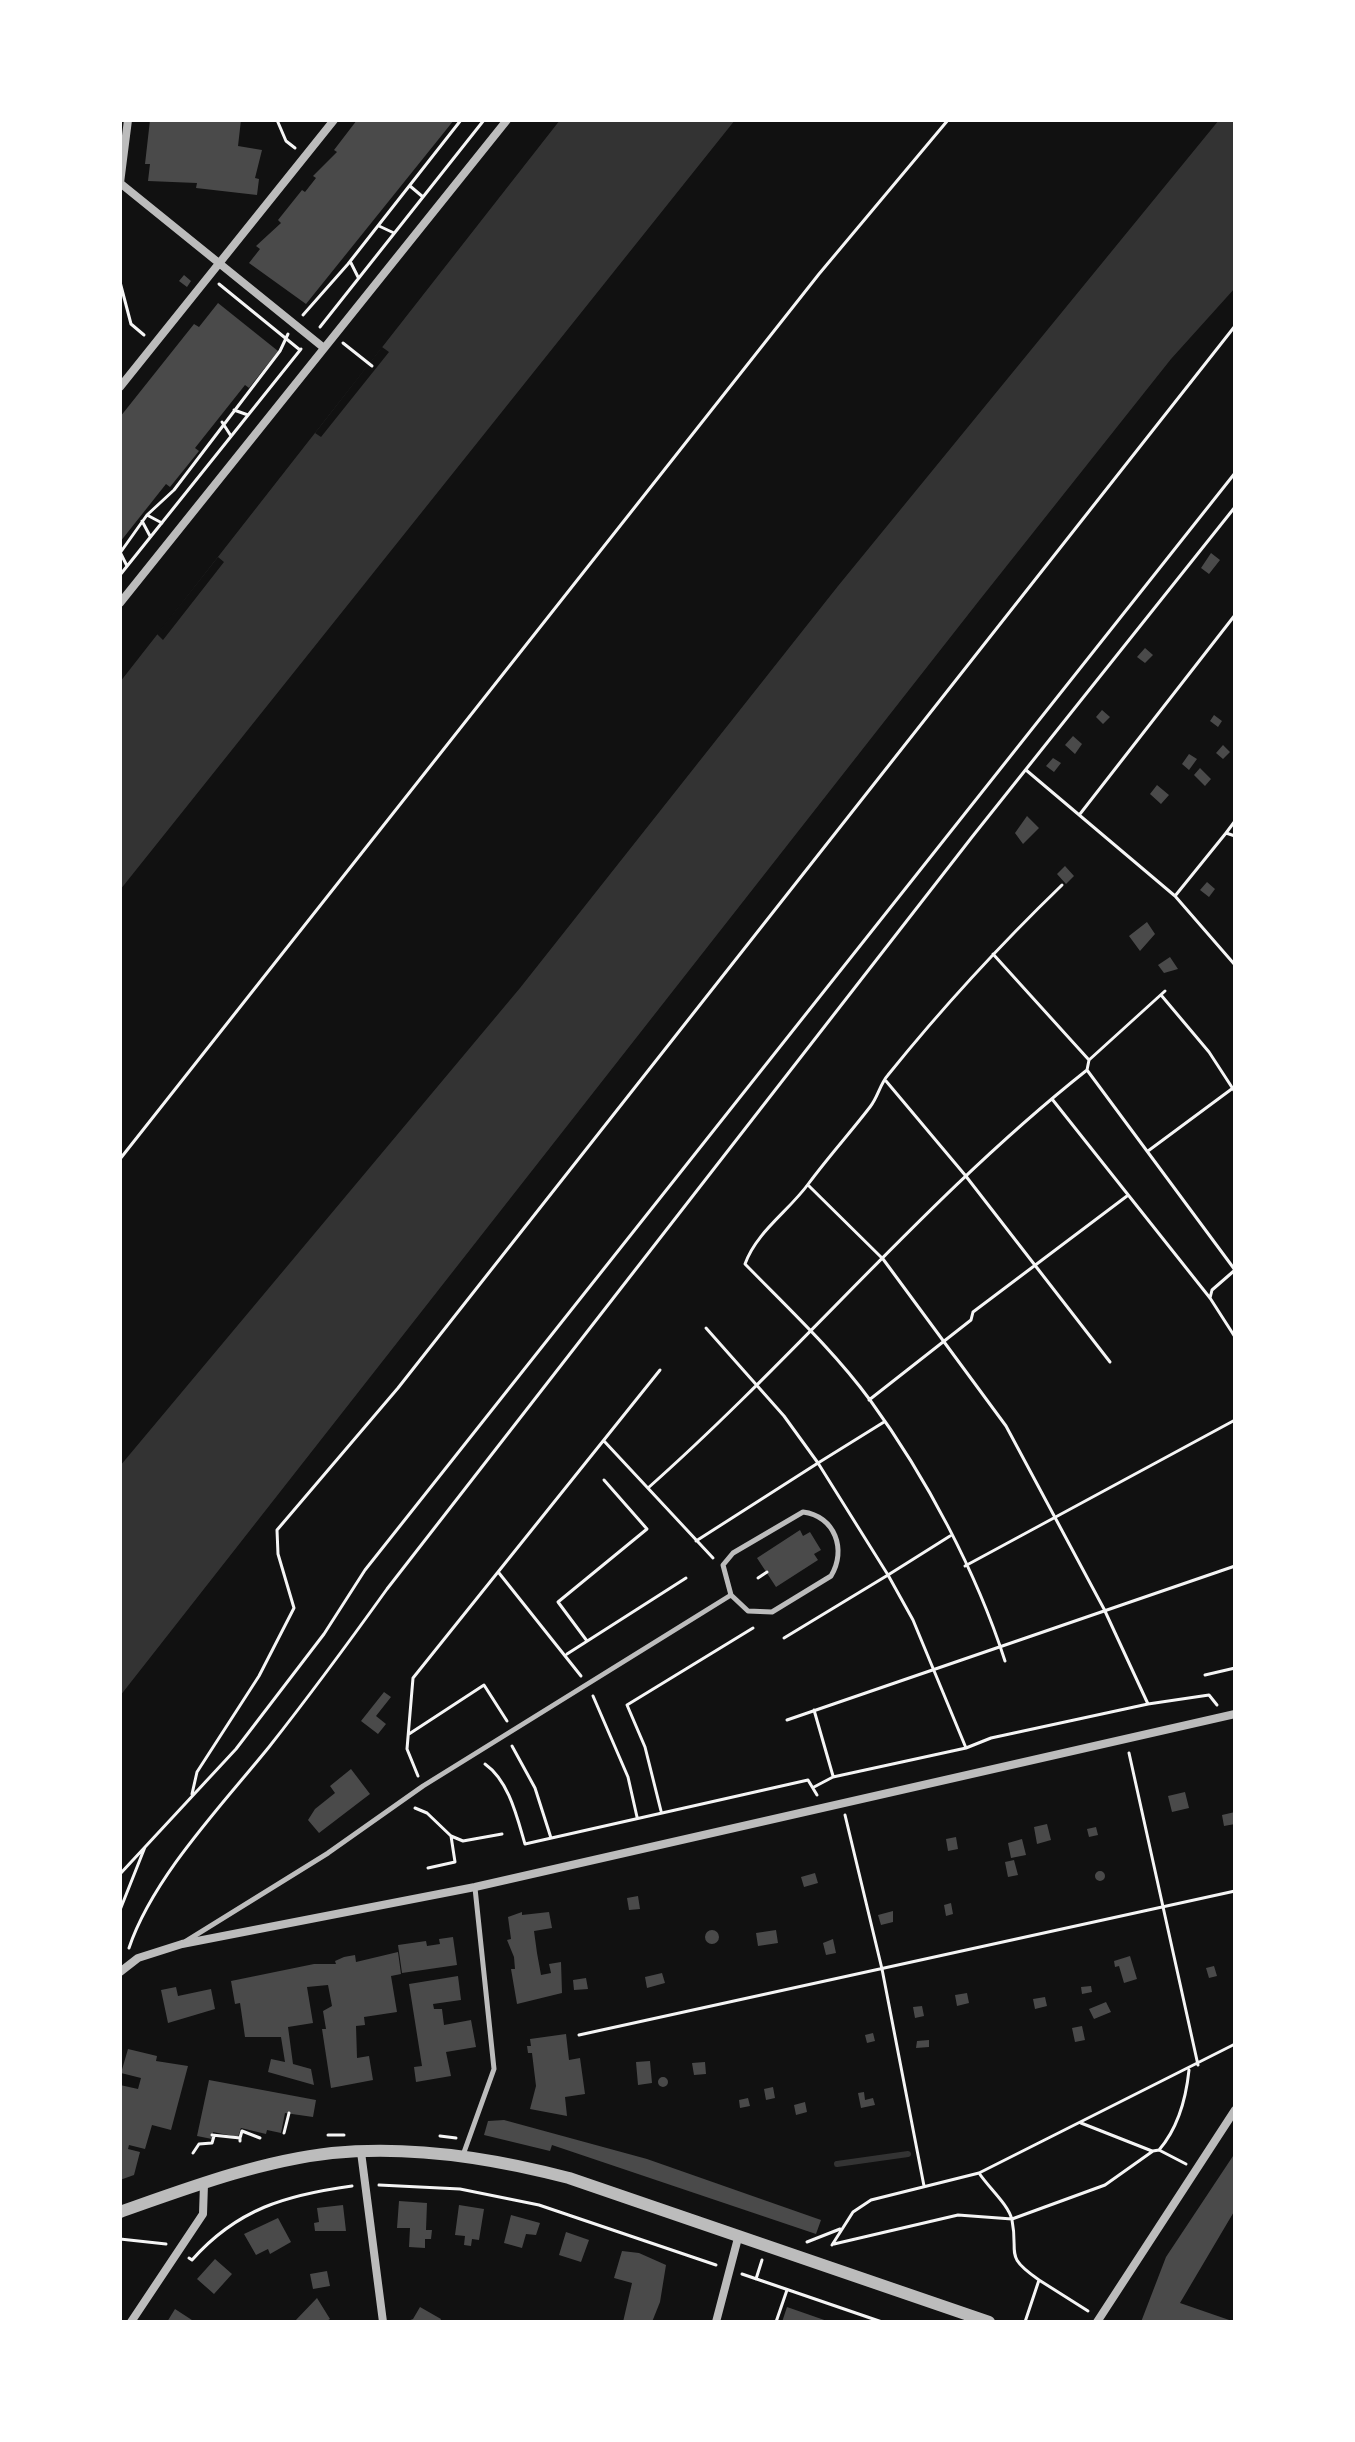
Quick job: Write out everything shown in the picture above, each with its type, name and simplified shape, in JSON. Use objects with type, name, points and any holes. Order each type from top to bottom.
[{"type":"street","points":[[128,120],[124,131],[120,183],[324,348]]},
{"type":"street","points":[[120,387],[334,120]]},
{"type":"street","points":[[120,603],[507,120]]},
{"type":"street","points":[[120,1971],[138,1958],[182,1944],[475,1887],[1235,1714]]},
{"type":"street","points":[[1096,2319],[1235,2110]]},
{"type":"street","points":[[361,2152],[383,2322]]},
{"type":"street","points":[[120,2212],[204,2184],[306,2157],[361,2152],[463,2156],[517,2164],[569,2178],[989,2322]]},
{"type":"street","points":[[131,2322],[203,2214],[204,2184]]},
{"type":"street","points":[[716,2322],[738,2238]]},
{"type":"lane","points":[[803,1512],[821,1518],[837,1541],[839,1561],[831,1576],[772,1612],[748,1611],[731,1595],[723,1565],[733,1553],[803,1512]]},
{"type":"lane","points":[[182,1944],[328,1853],[423,1786],[731,1595]]},
{"type":"lane","points":[[463,2156],[494,2069],[475,1887]]},
{"type":"path","points":[[277,120],[286,141],[306,156]]},
{"type":"path","points":[[303,316],[461,120]]},
{"type":"path","points":[[292,309],[320,328],[484,120]]},
{"type":"path","points":[[120,1159],[819,274],[948,120]]},
{"type":"path","points":[[378,226],[394,233]]},
{"type":"path","points":[[350,261],[358,277]]},
{"type":"path","points":[[120,282],[131,324],[148,339]]},
{"type":"path","points":[[246,306],[300,350]]},
{"type":"path","points":[[192,1794],[197,1772],[259,1676],[294,1608],[278,1554],[277,1530],[398,1388],[1235,326]]},
{"type":"path","points":[[127,566],[120,553],[142,521],[174,490],[222,422],[280,351],[292,330]]},
{"type":"path","points":[[340,341],[372,366]]},
{"type":"path","points":[[120,575],[305,344]]},
{"type":"path","points":[[234,410],[248,415]]},
{"type":"path","points":[[222,422],[231,436]]},
{"type":"path","points":[[120,1874],[236,1749],[324,1634],[365,1570],[1235,473]]},
{"type":"path","points":[[120,1971],[147,1908],[222,1805],[318,1686],[387,1589],[551,1376],[1235,507]]},
{"type":"path","points":[[147,515],[162,523]]},
{"type":"path","points":[[142,521],[151,537]]},
{"type":"path","points":[[1079,815],[1235,615]]},
{"type":"path","points":[[1026,770],[1175,896],[1235,965]]},
{"type":"path","points":[[1175,896],[1235,821]]},
{"type":"path","points":[[1226,833],[1235,836]]},
{"type":"path","points":[[1005,1661],[965,1566],[920,1478],[869,1400],[811,1332],[745,1264],[749,1253],[783,1209],[808,1185],[822,1163],[872,1105],[884,1079],[993,954],[1062,885]]},
{"type":"path","points":[[993,954],[1089,1060]]},
{"type":"path","points":[[648,1488],[757,1387],[965,1175],[1087,1070],[1089,1060],[1163,993],[1234,1090],[1148,1151]]},
{"type":"path","points":[[1087,1070],[1235,1270],[1212,1290],[1210,1298]]},
{"type":"path","points":[[884,1079],[965,1175],[1110,1362]]},
{"type":"path","points":[[1051,1098],[1210,1298],[1235,1337]]},
{"type":"path","points":[[808,1185],[883,1259],[1006,1426],[1104,1609],[1148,1704]]},
{"type":"path","points":[[869,1400],[971,1320],[973,1312],[1127,1196]]},
{"type":"path","points":[[696,1541],[818,1463],[706,1328]]},
{"type":"path","points":[[423,1786],[410,1761],[407,1735],[413,1678],[660,1370]]},
{"type":"path","points":[[965,1566],[1235,1420]]},
{"type":"path","points":[[604,1440],[696,1541],[723,1565]]},
{"type":"path","points":[[587,1641],[558,1602],[647,1529],[604,1480]]},
{"type":"path","points":[[950,1536],[888,1575],[934,1668],[966,1748]]},
{"type":"path","points":[[787,1720],[1235,1566]]},
{"type":"path","points":[[758,1578],[767,1572]]},
{"type":"path","points":[[499,1573],[567,1654],[587,1685],[624,1767],[637,1818]]},
{"type":"path","points":[[567,1654],[686,1578]]},
{"type":"path","points":[[662,1813],[645,1747],[627,1705],[753,1628]]},
{"type":"path","points":[[1205,1675],[1235,1668]]},
{"type":"path","points":[[407,1735],[484,1685],[513,1731]]},
{"type":"path","points":[[814,1787],[833,1777],[966,1748],[991,1738],[1148,1704],[1209,1695]]},
{"type":"path","points":[[814,1710],[833,1777]]},
{"type":"path","points":[[506,1736],[535,1788],[551,1838]]},
{"type":"path","points":[[1127,1738],[1198,2065]]},
{"type":"path","points":[[479,1754],[494,1770],[515,1809],[525,1844],[808,1780],[817,1794],[815,1808]]},
{"type":"path","points":[[841,1802],[882,1969],[924,2186]]},
{"type":"path","points":[[416,1810],[427,1813],[451,1836],[463,1841],[502,1834]]},
{"type":"path","points":[[428,1868],[455,1862],[451,1836]]},
{"type":"path","points":[[120,1910],[145,1845]]},
{"type":"path","points":[[579,2035],[1235,1891]]},
{"type":"path","points":[[829,2253],[840,2229],[853,2212],[871,2200],[979,2173],[1189,2070],[1235,2044]]},
{"type":"path","points":[[832,2245],[958,2215],[1012,2219],[1105,2185],[1153,2151],[1159,2150],[1171,2137],[1180,2114],[1189,2070]]},
{"type":"path","points":[[284,2133],[289,2113]]},
{"type":"path","points":[[1081,2123],[1153,2151]]},
{"type":"path","points":[[193,2153],[199,2144],[212,2143],[213,2136],[240,2140],[241,2131],[261,2135]]},
{"type":"path","points":[[1159,2150],[1196,2170]]},
{"type":"path","points":[[979,2173],[1012,2219],[1011,2234],[1018,2264],[1096,2319]]},
{"type":"path","points":[[120,2239],[171,2245],[192,2260],[229,2226],[284,2197],[367,2185],[460,2189],[539,2205],[882,2322]]},
{"type":"path","points":[[806,2245],[808,2240],[840,2229]]},
{"type":"path","points":[[756,2279],[762,2258]]},
{"type":"path","points":[[1025,2322],[1039,2280]]},
{"type":"path","points":[[776,2322],[787,2290]]},
{"type":"shaded area","points":[[560,120],[735,120],[120,890],[120,682]]},
{"type":"shaded area","points":[[1219,120],[1235,120],[1235,288],[1171,359],[978,602],[120,1696],[120,1466],[520,988],[838,586]]},
{"type":"pier","points":[[382,347],[389,352],[321,437],[315,433]]},
{"type":"pier","points":[[218,557],[224,562],[163,640],[157,634]]},
{"type":"building","points":[[150,120],[241,120],[238,146],[262,150],[255,178],[259,179],[257,195],[196,188],[197,183],[148,181],[150,164],[145,164]]},
{"type":"building","points":[[357,120],[454,120],[306,304],[249,263],[260,249],[256,246],[281,223],[278,220],[337,152],[334,150]]},
{"type":"building","points":[[184,275],[191,281],[187,287],[179,281]]},
{"type":"building","points":[[218,303],[278,351],[249,388],[245,385],[195,448],[199,451],[170,487],[166,484],[120,542],[120,417],[194,324],[199,327]]},
{"type":"building","points":[[1211,553],[1220,560],[1209,574],[1201,568]]},
{"type":"building","points":[[1145,648],[1153,655],[1145,663],[1137,657]]},
{"type":"building","points":[[1102,710],[1110,717],[1103,724],[1096,717]]},
{"type":"building","points":[[1214,715],[1222,721],[1218,727],[1210,721]]},
{"type":"building","points":[[1073,736],[1082,744],[1075,754],[1065,745]]},
{"type":"building","points":[[1223,745],[1230,752],[1223,759],[1216,753]]},
{"type":"building","points":[[1189,754],[1197,759],[1189,770],[1182,764]]},
{"type":"building","points":[[1053,758],[1061,763],[1054,772],[1046,766]]},
{"type":"building","points":[[1200,768],[1211,779],[1205,786],[1194,775]]},
{"type":"building","points":[[1157,785],[1169,795],[1161,804],[1150,794]]},
{"type":"building","points":[[1027,816],[1039,828],[1023,844],[1015,833]]},
{"type":"building","points":[[1065,866],[1074,876],[1066,884],[1057,874]]},
{"type":"building","points":[[1207,882],[1215,889],[1209,897],[1200,890]]},
{"type":"building","points":[[1147,922],[1155,934],[1140,951],[1129,936]]},
{"type":"building","points":[[1170,957],[1178,969],[1164,973],[1158,965]]},
{"type":"building","points":[[800,1530],[803,1536],[810,1532],[821,1550],[814,1554],[818,1560],[776,1587],[757,1558]]},
{"type":"building","points":[[384,1692],[391,1697],[376,1716],[386,1724],[378,1734],[361,1721]]},
{"type":"building","points":[[351,1769],[370,1794],[319,1833],[308,1820],[315,1809],[335,1793],[330,1786]]},
{"type":"building","points":[[1185,1792],[1189,1808],[1172,1812],[1168,1796]]},
{"type":"building","points":[[1235,1812],[1235,1824],[1224,1826],[1222,1815]]},
{"type":"building","points":[[1047,1824],[1051,1840],[1037,1844],[1034,1827]]},
{"type":"building","points":[[1096,1827],[1098,1835],[1089,1837],[1087,1829]]},
{"type":"building","points":[[956,1837],[958,1849],[948,1851],[946,1839]]},
{"type":"building","points":[[1022,1839],[1026,1855],[1011,1858],[1008,1843]]},
{"type":"building","points":[[1014,1860],[1018,1875],[1008,1877],[1005,1862]]},
{"type":"building","points":[[1100,1871],[1105,1876],[1100,1881],[1095,1876]]},
{"type":"building","points":[[815,1873],[818,1883],[804,1887],[801,1877]]},
{"type":"building","points":[[638,1896],[640,1909],[629,1910],[627,1898]]},
{"type":"building","points":[[951,1903],[953,1914],[946,1916],[944,1905]]},
{"type":"building","points":[[893,1911],[893,1922],[881,1925],[878,1915]]},
{"type":"building","points":[[522,1912],[522,1915],[549,1912],[552,1928],[534,1931],[537,1953],[541,1975],[551,1973],[549,1964],[561,1962],[562,1993],[517,2004],[511,1969],[515,1969],[514,1957],[507,1940],[511,1939],[508,1917]]},
{"type":"building","points":[[712,1930],[719,1937],[712,1944],[705,1937]]},
{"type":"building","points":[[776,1930],[778,1943],[758,1946],[756,1933]]},
{"type":"building","points":[[453,1937],[457,1965],[402,1973],[398,1945],[426,1941],[427,1946],[440,1944],[439,1939]]},
{"type":"building","points":[[833,1939],[836,1953],[826,1955],[823,1943]]},
{"type":"building","points":[[398,1952],[401,1974],[391,1976],[397,2012],[364,2017],[365,2025],[356,2026],[357,2058],[369,2056],[373,2080],[331,2088],[322,2029],[326,2029],[323,2011],[332,2006],[328,1985],[307,1987],[313,2023],[288,2027],[293,2064],[311,2069],[314,2085],[268,2072],[271,2059],[285,2062],[281,2037],[245,2037],[240,2003],[235,2004],[231,1981],[314,1964],[336,1964],[335,1961],[355,1955],[356,1962]]},
{"type":"building","points":[[1130,1956],[1137,1979],[1124,1983],[1119,1966],[1115,1967],[1114,1961]]},
{"type":"building","points":[[1214,1966],[1217,1976],[1209,1978],[1206,1968]]},
{"type":"building","points":[[662,1973],[665,1983],[647,1988],[645,1977]]},
{"type":"building","points":[[458,1976],[461,2000],[433,2004],[434,2009],[442,2009],[444,2025],[471,2020],[476,2047],[446,2052],[451,2076],[416,2082],[414,2067],[422,2066],[409,1984]]},
{"type":"building","points":[[586,1978],[588,1989],[574,1990],[573,1980]]},
{"type":"building","points":[[1091,1986],[1092,1992],[1082,1994],[1081,1987]]},
{"type":"building","points":[[176,1987],[178,1996],[211,1989],[215,2009],[168,2023],[161,1990]]},
{"type":"building","points":[[967,1993],[969,2003],[957,2006],[955,1995]]},
{"type":"building","points":[[1045,1997],[1047,2006],[1035,2009],[1033,1999]]},
{"type":"building","points":[[1106,2002],[1111,2012],[1094,2019],[1089,2009]]},
{"type":"building","points":[[922,2006],[924,2016],[915,2018],[913,2007]]},
{"type":"building","points":[[1082,2026],[1085,2040],[1075,2042],[1072,2028]]},
{"type":"building","points":[[873,2033],[875,2041],[867,2043],[865,2035]]},
{"type":"building","points":[[566,2034],[569,2060],[580,2058],[585,2094],[565,2097],[567,2116],[530,2109],[536,2086],[532,2053],[528,2053],[527,2046],[531,2046],[530,2039]]},
{"type":"building","points":[[929,2040],[929,2047],[916,2048],[917,2041]]},
{"type":"building","points":[[128,2049],[157,2056],[156,2061],[188,2066],[171,2130],[152,2125],[145,2149],[129,2145],[128,2149],[140,2152],[134,2175],[120,2180],[120,2085],[138,2089],[141,2078],[121,2073]]},
{"type":"building","points":[[650,2061],[652,2083],[638,2085],[636,2062]]},
{"type":"building","points":[[705,2062],[706,2074],[694,2075],[692,2063]]},
{"type":"building","points":[[663,2077],[668,2082],[663,2087],[658,2082]]},
{"type":"building","points":[[209,2080],[316,2100],[313,2117],[285,2113],[281,2133],[267,2130],[266,2134],[241,2128],[238,2137],[213,2132],[212,2139],[197,2136]]},
{"type":"building","points":[[773,2087],[775,2098],[766,2100],[764,2089]]},
{"type":"building","points":[[864,2092],[865,2100],[873,2098],[875,2105],[861,2108],[858,2093]]},
{"type":"building","points":[[748,2098],[750,2106],[740,2108],[739,2100]]},
{"type":"building","points":[[805,2102],[807,2112],[796,2115],[794,2105]]},
{"type":"building","points":[[504,2120],[647,2159],[821,2220],[816,2234],[552,2145],[550,2151],[484,2135],[488,2121]]},
{"type":"building","points":[[1235,2153],[1235,2210],[1180,2303],[1235,2322],[1141,2322],[1166,2257]]},
{"type":"building","points":[[399,2201],[427,2203],[426,2230],[432,2230],[431,2239],[425,2239],[425,2248],[409,2247],[410,2228],[397,2228]]},
{"type":"building","points":[[343,2205],[346,2231],[315,2231],[314,2223],[319,2222],[317,2208]]},
{"type":"building","points":[[459,2205],[484,2209],[479,2240],[472,2239],[471,2246],[464,2245],[465,2236],[455,2235]]},
{"type":"building","points":[[511,2215],[540,2223],[536,2235],[526,2234],[522,2248],[504,2243]]},
{"type":"building","points":[[278,2218],[291,2242],[270,2254],[268,2249],[256,2255],[244,2234]]},
{"type":"building","points":[[566,2232],[589,2240],[581,2262],[559,2255]]},
{"type":"building","points":[[622,2251],[639,2253],[666,2265],[660,2302],[652,2322],[623,2322],[632,2283],[614,2278]]},
{"type":"building","points":[[215,2259],[232,2274],[214,2294],[197,2279]]},
{"type":"building","points":[[327,2271],[330,2286],[313,2289],[310,2274]]},
{"type":"building","points":[[317,2298],[330,2319],[325,2322],[294,2322]]},
{"type":"building","points":[[420,2307],[441,2319],[440,2322],[405,2322],[413,2319]]},
{"type":"building","points":[[787,2307],[830,2322],[782,2322]]},
{"type":"building","points":[[175,2309],[195,2322],[167,2322]]},
{"type":"waterway","points":[[837,2164],[908,2154]]}]
